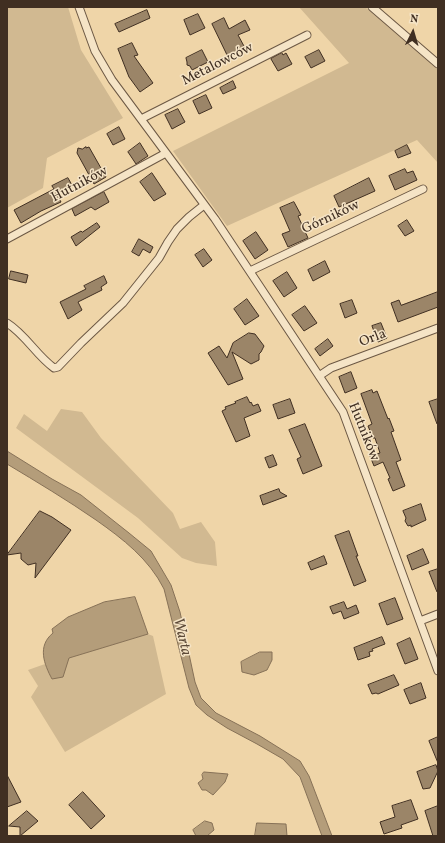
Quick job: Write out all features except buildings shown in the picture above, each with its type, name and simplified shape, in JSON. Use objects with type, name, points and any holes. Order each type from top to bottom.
[{"type":"street","name":"Hutników","points":[[79,7],[95,51],[112,80],[215,219],[343,412],[438,671]]},
{"type":"street","points":[[372,7],[438,64]]},
{"type":"street","name":"Metalowców","points":[[141,119],[307,35]]},
{"type":"street","name":"Hutników","points":[[7,239],[166,153]]},
{"type":"street","name":"Górników","points":[[250,271],[423,189]]},
{"type":"street","points":[[7,323],[24,336],[47,363],[54,368],[58,367],[122,303],[159,258],[177,229],[204,205]]},
{"type":"street","name":"Orla","points":[[319,376],[331,368],[438,328]]},
{"type":"street","points":[[420,621],[438,614]]},
{"type":"shaded area","points":[[7,7],[68,7],[81,50],[123,118],[47,158],[43,188],[7,208]]},
{"type":"shaded area","points":[[299,7],[365,7],[438,70],[438,163],[417,140],[227,226],[173,151],[349,63]]},
{"type":"shaded area","points":[[61,409],[82,412],[101,438],[173,513],[180,529],[201,522],[215,542],[217,566],[196,563],[182,558],[138,518],[16,428],[24,414],[47,431]]},
{"type":"shaded area","points":[[148,634],[153,636],[166,694],[65,752],[31,697],[38,686],[28,670],[45,664],[52,679],[68,658]]},
{"type":"water","name":"Warta","points":[[7,451],[81,495],[151,551],[171,585],[180,612],[195,682],[201,698],[216,713],[260,736],[300,761],[309,776],[332,836],[322,836],[300,777],[283,759],[227,728],[207,715],[196,705],[189,688],[164,589],[151,568],[134,550],[106,527],[63,498],[7,464]]},
{"type":"water","points":[[135,597],[148,634],[69,658],[63,677],[52,679],[45,661],[44,649],[48,638],[53,633],[52,629],[68,617],[104,602]]},
{"type":"water","points":[[260,652],[272,652],[272,660],[267,670],[254,675],[242,672],[241,662]]},
{"type":"water","points":[[204,772],[228,774],[225,782],[213,795],[206,790],[202,790],[198,783],[203,779],[202,775]]},
{"type":"water","points":[[205,821],[212,823],[214,830],[207,836],[196,836],[193,830]]},
{"type":"water","points":[[257,823],[286,824],[287,836],[255,836]]}]
